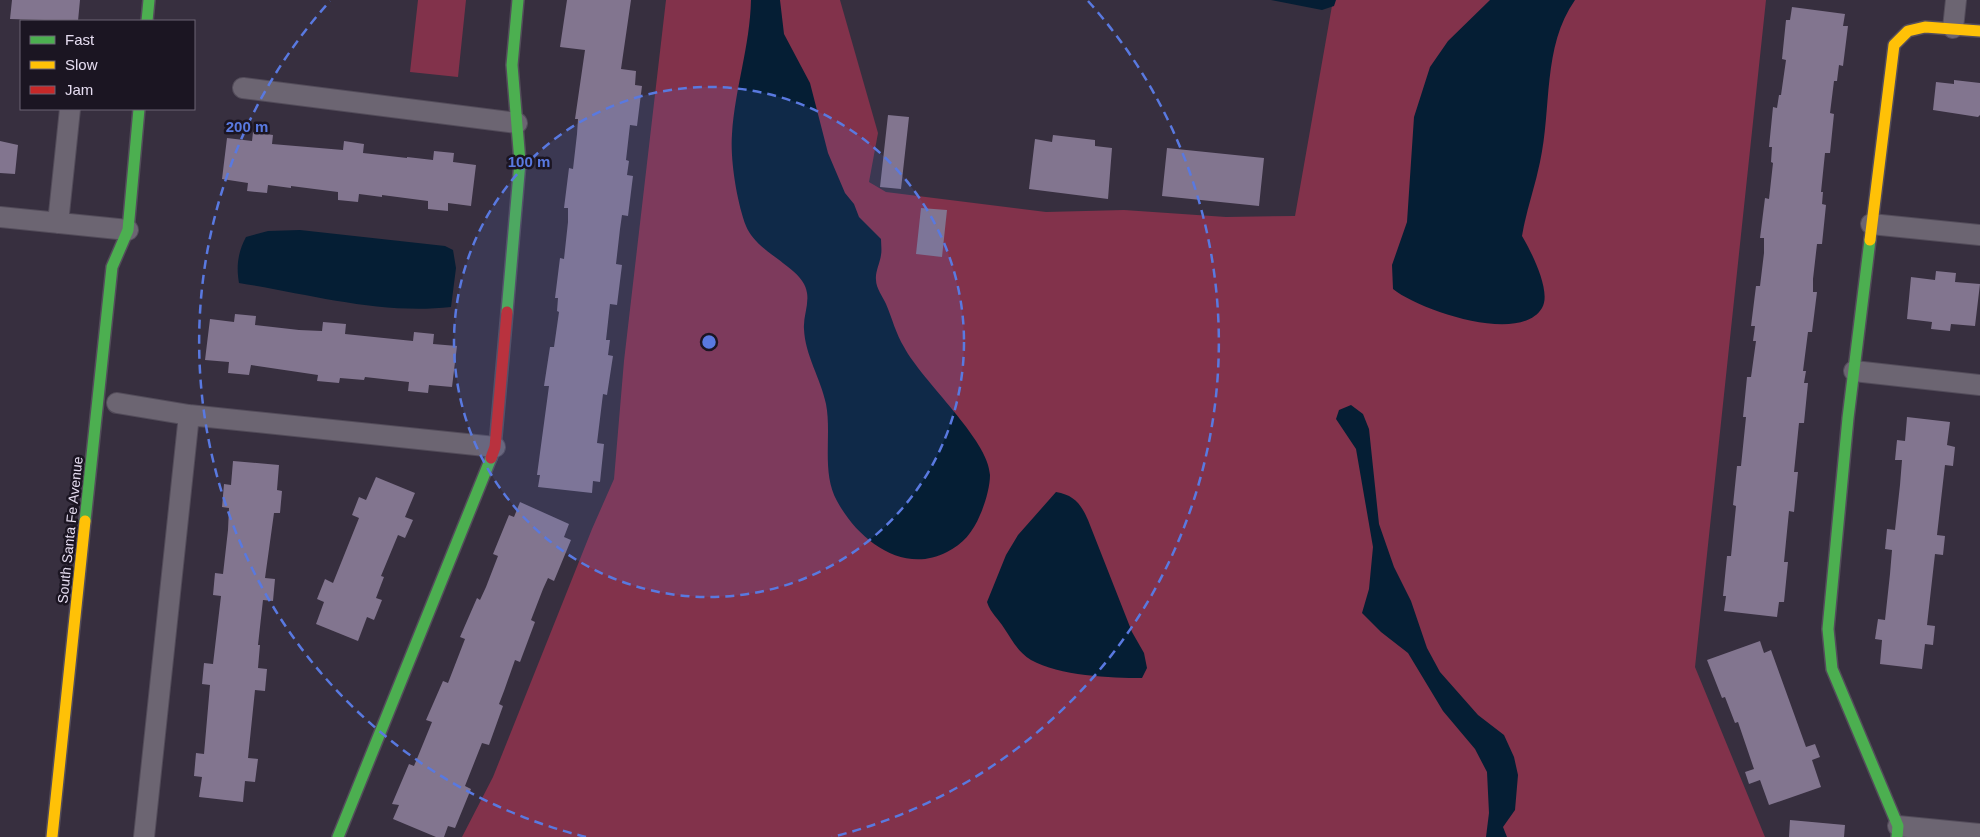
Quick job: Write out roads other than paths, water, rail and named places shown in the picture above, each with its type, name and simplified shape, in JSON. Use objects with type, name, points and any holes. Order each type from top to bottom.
[{"type":"street","points":[[147,20],[149,0]]},
{"type":"street","points":[[338,837],[494,448],[520,162],[512,65],[518,0]]},
{"type":"street","points":[[1954,28],[1956,0]]},
{"type":"street","points":[[1980,31],[1954,28],[1920,28],[1907,32],[1894,45],[1854,371],[1828,629],[1832,669],[1897,832],[1980,834]]},
{"type":"street","points":[[243,88],[517,123]]},
{"type":"street","points":[[58,223],[70,110]]},
{"type":"street","name":"South Santa Fe Avenue","points":[[133,252],[128,230],[139,110]]},
{"type":"street","points":[[0,217],[128,230]]},
{"type":"street","points":[[1871,224],[1980,235]]},
{"type":"street","name":"South Santa Fe Avenue","points":[[52,837],[112,267],[128,230]]},
{"type":"street","points":[[1854,371],[1980,385]]},
{"type":"street","points":[[117,404],[189,414],[494,448]]},
{"type":"street","points":[[144,837],[189,414]]},
{"type":"water","points":[[751,0],[780,0],[784,34],[810,83],[828,153],[845,193],[854,204],[859,217],[881,239],[881,253],[876,283],[899,337],[913,361],[967,428],[987,461],[990,475],[988,490],[982,511],[974,527],[958,545],[947,552],[931,558],[914,559],[898,556],[883,550],[857,529],[837,501],[829,478],[828,416],[826,404],[805,339],[804,324],[807,293],[804,284],[798,276],[760,245],[746,226],[737,193],[733,168],[732,134],[748,34]]},
{"type":"water","points":[[1271,0],[1336,0],[1334,6],[1322,10]]},
{"type":"water","points":[[1490,0],[1575,0],[1557,38],[1550,78],[1544,141],[1522,236],[1539,272],[1544,292],[1544,301],[1542,308],[1530,319],[1513,324],[1492,324],[1446,314],[1424,306],[1393,289],[1392,265],[1407,222],[1414,117],[1430,67],[1448,41]]},
{"type":"water","points":[[300,230],[445,246],[453,250],[456,268],[451,307],[424,309],[371,306],[239,283],[238,259],[246,237],[268,231]]},
{"type":"water","points":[[1351,405],[1363,414],[1369,429],[1379,524],[1394,567],[1411,601],[1427,648],[1440,672],[1478,715],[1504,735],[1514,757],[1518,775],[1515,810],[1503,827],[1507,837],[1486,837],[1489,813],[1487,772],[1475,749],[1443,711],[1408,653],[1381,632],[1362,613],[1369,589],[1373,547],[1356,449],[1336,419],[1339,410]]},
{"type":"water","points":[[1056,492],[1068,495],[1083,509],[1132,632],[1144,653],[1147,668],[1142,678],[1101,677],[1070,673],[1056,670],[1031,660],[1016,646],[987,602],[1006,555],[1018,535]]}]
